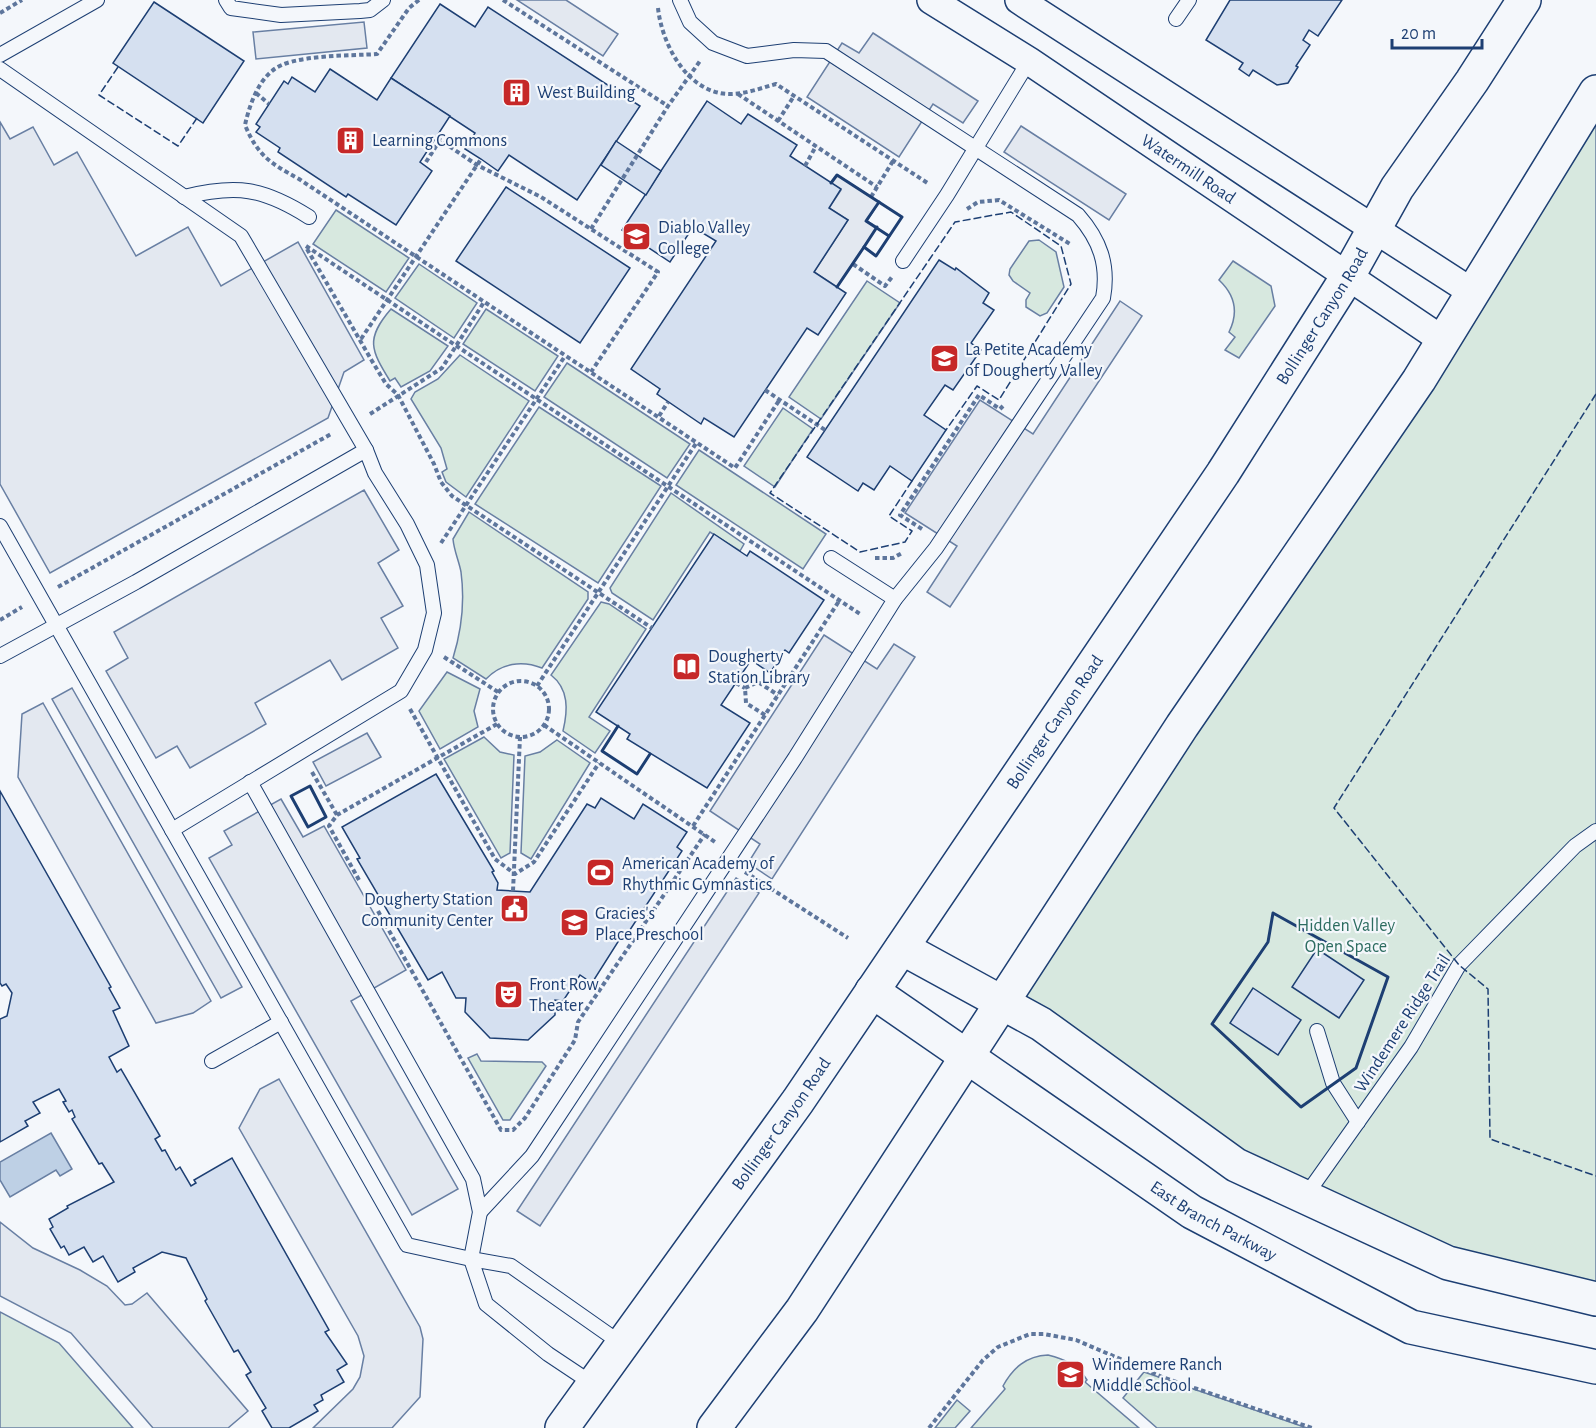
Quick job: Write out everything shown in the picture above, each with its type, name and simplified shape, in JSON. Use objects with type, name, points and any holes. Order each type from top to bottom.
[{"type":"main road","name":"Bollinger Canyon Road","points":[[562,1428],[595,1386],[622,1344],[798,1101],[902,948],[1222,472],[1348,276],[1373,227],[1397,188],[1472,81],[1524,0]]},
{"type":"main road","points":[[714,1428],[802,1310],[967,1058],[1000,1002],[1182,726],[1333,509],[1444,341],[1596,92]]},
{"type":"main road","points":[[902,948],[1041,1024],[1236,1165],[1448,1263],[1596,1299]]},
{"type":"main road","name":"East Branch Parkway","points":[[872,991],[1192,1212],[1411,1327],[1596,1367]]},
{"type":"street","name":"Watermill Road","points":[[931,0],[1029,61],[1444,341]]},
{"type":"street","points":[[1019,0],[1472,292]]},
{"type":"lane","points":[[0,55],[97,0]]},
{"type":"lane","points":[[226,0],[231,8],[281,15],[370,10],[383,0]]},
{"type":"lane","points":[[480,1212],[532,1156],[795,758],[895,599],[936,548],[1103,298],[1105,258],[1089,228],[1078,215],[826,51],[794,50],[747,56],[713,43],[690,22],[680,0]]},
{"type":"lane","points":[[1176,19],[1189,0]]},
{"type":"lane","points":[[903,261],[976,149],[1029,61]]},
{"type":"lane","points":[[0,69],[241,236],[366,450],[375,473],[407,524],[425,561],[434,613],[426,645],[401,691],[172,830]]},
{"type":"lane","points":[[184,197],[210,190],[242,190],[262,193],[282,200],[309,217]]},
{"type":"lane","points":[[0,656],[57,626],[366,450]]},
{"type":"lane","points":[[0,526],[407,1245],[511,1266],[622,1344]]},
{"type":"lane","points":[[831,558],[895,599]]},
{"type":"lane","points":[[250,782],[473,1179],[480,1212],[471,1259],[486,1304],[548,1354],[595,1386]]},
{"type":"lane","name":"Windemere Ridge Trail","points":[[1304,1198],[1411,1047],[1459,965],[1575,846],[1596,831]]},
{"type":"lane","points":[[212,1060],[281,1022]]},
{"type":"lane","points":[[1317,1031],[1333,1083],[1358,1122]]},
{"type":"path","points":[[0,12],[22,0]]},
{"type":"path","points":[[419,0],[409,8],[378,54],[296,61],[281,65],[266,77],[256,93],[245,125],[253,144],[266,161],[299,179],[735,468],[780,399]]},
{"type":"path","points":[[503,0],[668,106]]},
{"type":"path","points":[[657,0],[662,30],[672,55],[690,76],[707,89],[717,93],[737,93],[776,84],[930,184]]},
{"type":"path","points":[[591,229],[668,106],[713,43]]},
{"type":"path","points":[[256,93],[269,104]]},
{"type":"path","points":[[737,93],[877,187]]},
{"type":"path","points":[[778,121],[794,96]]},
{"type":"path","points":[[426,162],[440,140],[477,165],[541,197],[658,272],[591,372]]},
{"type":"path","points":[[805,166],[816,146]]},
{"type":"path","points":[[361,339],[481,159]]},
{"type":"path","points":[[871,197],[893,161]]},
{"type":"path","points":[[967,209],[987,199],[999,200],[1009,204],[1076,249]]},
{"type":"path","points":[[652,628],[452,496],[441,482],[398,395],[386,384],[306,246],[878,626]]},
{"type":"path","points":[[853,264],[885,286],[903,261]]},
{"type":"path","points":[[0,620],[386,405],[398,395],[426,380],[442,368],[484,302]]},
{"type":"path","points":[[425,561],[446,537],[565,356]]},
{"type":"path","points":[[765,390],[825,430]]},
{"type":"path","points":[[917,537],[922,530],[900,515],[906,505],[979,395],[1000,409],[1007,399]]},
{"type":"path","points":[[659,416],[668,402]]},
{"type":"path","points":[[537,686],[697,442]]},
{"type":"path","points":[[869,556],[882,560],[906,552]]},
{"type":"path","points":[[693,826],[839,601]]},
{"type":"path","points":[[426,645],[498,692]]},
{"type":"path","points":[[516,681],[527,681],[537,686],[549,704],[544,725],[529,736],[520,737],[503,731],[493,714],[498,692],[506,685],[516,681]]},
{"type":"path","points":[[745,688],[758,682],[778,695]]},
{"type":"path","points":[[736,683],[745,688]]},
{"type":"path","points":[[745,688],[746,703],[765,715]]},
{"type":"path","points":[[401,691],[495,860],[515,874]]},
{"type":"path","points":[[359,880],[329,826],[337,815],[497,724]]},
{"type":"path","points":[[544,725],[715,842]]},
{"type":"path","points":[[513,891],[520,737]]},
{"type":"path","points":[[301,753],[337,815]]},
{"type":"path","points":[[515,874],[534,862],[598,763]]},
{"type":"path","points":[[378,911],[501,1130],[513,1130],[525,1118],[575,1040],[578,1022],[705,834]]},
{"type":"path","points":[[744,871],[848,938]]},
{"type":"path","points":[[929,1428],[983,1360],[998,1347],[1030,1334],[1044,1334],[1076,1340],[1162,1377],[1312,1428]]},
{"type":"green space","name":"Hidden Valley Open Space","points":[[1596,92],[1596,1299],[1304,1198],[1000,1002]]},
{"type":"green space","points":[[336,210],[409,258],[386,292],[313,244]]},
{"type":"green space","points":[[1039,240],[1056,252],[1064,287],[1047,313],[1040,316],[1026,307],[1026,300],[1030,293],[1013,281],[1009,275],[1010,269],[1029,241]]},
{"type":"green space","points":[[1233,261],[1271,286],[1275,306],[1239,358],[1225,350],[1235,337],[1229,332],[1234,318],[1234,304],[1229,292],[1219,280]]},
{"type":"green space","points":[[419,264],[477,303],[454,338],[395,298]]},
{"type":"green space","points":[[867,281],[900,303],[821,419],[789,397]]},
{"type":"green space","points":[[391,309],[448,346],[430,371],[401,387],[395,378],[390,381],[375,353],[374,337]]},
{"type":"green space","points":[[486,309],[558,356],[535,391],[463,344]]},
{"type":"green space","points":[[460,355],[529,401],[466,497],[446,482],[442,472],[447,469],[441,448],[411,399],[415,392],[438,379]]},
{"type":"green space","points":[[567,363],[690,444],[667,478],[544,397]]},
{"type":"green space","points":[[539,407],[661,486],[598,583],[475,504]]},
{"type":"green space","points":[[783,408],[813,429],[775,487],[744,466]]},
{"type":"green space","points":[[699,450],[826,534],[803,569],[676,485]]},
{"type":"green space","points":[[671,493],[744,544],[740,551],[710,532],[653,620],[612,593],[610,588]]},
{"type":"green space","points":[[469,512],[588,592],[588,599],[542,668],[527,664],[512,664],[498,669],[486,679],[453,658],[461,626],[463,594],[461,572],[453,539]]},
{"type":"green space","points":[[601,602],[609,604],[646,629],[589,717],[610,731],[595,753],[563,731],[566,700],[561,687],[551,675]]},
{"type":"green space","points":[[447,672],[480,689],[474,711],[478,727],[440,749],[419,711]]},
{"type":"green space","points":[[484,737],[500,752],[514,755],[510,853],[501,858],[444,759]]},
{"type":"green space","points":[[557,740],[590,763],[531,859],[521,853],[525,756],[540,752]]},
{"type":"green space","points":[[477,1054],[481,1061],[542,1062],[546,1066],[510,1120],[503,1120],[468,1058]]},
{"type":"green space","points":[[0,1312],[59,1343],[133,1428],[0,1428]]},
{"type":"green space","points":[[1048,1355],[1075,1367],[1087,1380],[1085,1382],[1139,1428],[971,1428],[1005,1389],[1003,1386],[1021,1364],[1033,1358]]},
{"type":"green space","points":[[1144,1372],[1307,1428],[1157,1428],[1123,1398]]},
{"type":"green space","points":[[957,1400],[970,1411],[955,1428],[935,1428]]},
{"type":"shaded area","points":[[517,0],[566,0],[618,34],[603,56]]},
{"type":"shaded area","points":[[364,22],[367,48],[256,59],[253,32]]},
{"type":"shaded area","points":[[873,33],[978,101],[963,123],[933,104],[899,157],[807,97],[842,43],[859,53]]},
{"type":"shaded area","points":[[0,122],[10,139],[33,127],[54,165],[77,152],[136,256],[188,227],[221,286],[298,242],[364,360],[344,372],[328,418],[50,573],[0,484]]},
{"type":"shaded area","points":[[1021,126],[1126,194],[1109,220],[1004,152]]},
{"type":"shaded area","points":[[837,175],[879,202],[867,221],[877,227],[837,287],[814,272],[848,220],[829,208],[841,190],[831,183]]},
{"type":"shaded area","points":[[1120,301],[1142,316],[950,607],[927,592],[957,546],[905,513],[980,400],[1033,434]]},
{"type":"shaded area","points":[[364,490],[399,550],[378,563],[403,606],[381,618],[398,648],[342,680],[330,660],[255,703],[266,724],[190,768],[177,746],[156,758],[106,671],[128,658],[114,632]]},
{"type":"shaded area","points":[[824,635],[877,669],[894,644],[915,657],[772,879],[748,863],[760,844],[710,811]]},
{"type":"shaded area","points":[[72,688],[242,987],[221,998],[52,699]]},
{"type":"shaded area","points":[[43,703],[211,1001],[193,1013],[156,1023],[18,777],[22,714]]},
{"type":"shaded area","points":[[367,733],[381,757],[326,786],[313,762]]},
{"type":"shaded area","points":[[281,799],[303,837],[324,826],[406,970],[351,1001],[458,1189],[412,1215],[209,858],[232,845],[224,831]]},
{"type":"shaded area","points":[[736,878],[759,893],[540,1226],[517,1211]]},
{"type":"shaded area","points":[[279,1079],[420,1327],[423,1339],[420,1397],[392,1428],[313,1428],[353,1389],[360,1377],[364,1356],[358,1336],[239,1128],[260,1089]]},
{"type":"shaded area","points":[[0,1222],[33,1248],[80,1270],[107,1286],[125,1305],[132,1304],[147,1293],[248,1411],[228,1428],[153,1428],[71,1333],[0,1296]]},
{"type":"water","points":[[51,1133],[72,1169],[60,1176],[56,1170],[10,1197],[0,1180],[0,1162]]},
{"type":"building","points":[[1230,0],[1342,0],[1318,36],[1309,30],[1303,40],[1310,45],[1296,66],[1298,67],[1288,83],[1277,85],[1253,70],[1249,76],[1239,69],[1243,63],[1206,40]]},
{"type":"building","points":[[154,2],[244,61],[203,123],[113,63]]},
{"type":"building","name":"West Building","points":[[440,4],[475,27],[488,7],[640,106],[577,200],[509,155],[498,171],[465,149],[475,133],[391,78]]},
{"type":"building","name":"Learning Commons","points":[[330,69],[377,100],[391,78],[450,116],[420,162],[432,171],[396,225],[348,194],[346,197],[278,152],[280,148],[256,132],[260,127],[256,124],[284,81],[288,84],[292,77],[315,92]]},
{"type":"building","points":[[707,101],[741,124],[748,114],[797,145],[790,156],[841,189],[829,208],[848,220],[814,272],[846,293],[818,335],[807,328],[734,437],[704,418],[701,424],[657,394],[660,389],[631,369],[716,241],[693,227],[670,262],[622,230]]},
{"type":"building","points":[[616,141],[661,171],[646,195],[601,165]]},
{"type":"building","points":[[506,187],[630,268],[580,343],[456,261]]},
{"type":"building","points":[[939,260],[955,270],[956,268],[989,293],[983,303],[994,310],[971,343],[981,350],[953,390],[945,385],[924,415],[946,430],[912,481],[890,466],[874,490],[863,483],[858,491],[807,457]]},
{"type":"building","name":"Dougherty Station Library","points":[[714,534],[747,556],[750,551],[824,600],[789,653],[785,650],[770,673],[751,660],[721,705],[750,723],[707,788],[627,739],[630,734],[596,712]]},
{"type":"building","name":"Dougherty Station Community Center","points":[[436,774],[494,871],[492,872],[498,883],[497,890],[530,892],[587,804],[595,808],[601,798],[634,819],[643,804],[687,832],[677,847],[682,851],[624,939],[621,937],[592,983],[580,975],[563,1001],[555,1000],[555,1015],[528,1040],[490,1038],[465,1012],[466,998],[456,998],[442,972],[428,980],[357,859],[360,858],[342,827]]},
{"type":"building","points":[[0,791],[111,987],[109,988],[120,1008],[113,1011],[129,1046],[109,1057],[117,1072],[121,1069],[160,1136],[155,1139],[162,1151],[165,1150],[176,1170],[180,1167],[191,1186],[196,1183],[194,1180],[232,1158],[329,1330],[325,1332],[347,1364],[337,1370],[344,1382],[321,1395],[323,1400],[314,1405],[318,1411],[289,1428],[272,1428],[262,1411],[266,1408],[246,1375],[251,1372],[238,1350],[234,1352],[205,1301],[207,1299],[186,1258],[162,1252],[133,1268],[135,1272],[118,1282],[103,1256],[93,1262],[84,1247],[69,1255],[64,1246],[61,1248],[50,1229],[53,1227],[49,1219],[68,1208],[67,1206],[114,1182],[102,1163],[99,1164],[72,1119],[75,1117],[72,1110],[69,1112],[59,1089],[33,1102],[40,1113],[25,1121],[28,1126],[0,1142],[0,1019],[7,1016],[12,993],[6,984],[2,986],[0,983]]},
{"type":"building","points":[[1317,949],[1364,980],[1339,1018],[1292,987]]},
{"type":"building","points":[[1253,988],[1301,1020],[1278,1055],[1230,1023]]},
{"type":"fence","points":[[118,67],[99,95],[178,146],[197,118]]},
{"type":"fence","points":[[912,481],[889,516],[912,531],[905,542],[860,552],[770,493],[955,222],[1011,212],[1061,246],[1071,284],[999,400],[977,386],[946,430]]},
{"type":"fence","points":[[1596,394],[1334,808],[1459,965],[1488,989],[1490,1139],[1596,1176]]},
{"type":"wall","points":[[831,183],[837,175],[902,217],[876,256],[864,247],[837,287]]},
{"type":"wall","points":[[879,202],[866,221],[889,236]]},
{"type":"wall","points":[[864,247],[877,227]]},
{"type":"wall","points":[[618,726],[602,751],[637,774],[650,754]]},
{"type":"wall","points":[[310,786],[326,817],[308,827],[291,796],[310,786]]},
{"type":"wall","points":[[1273,913],[1388,977],[1356,1068],[1301,1107],[1212,1024],[1268,942],[1273,913]]},
{"type":"place","name":"West Building","points":[[516,92]]},
{"type":"place","name":"Learning Commons","points":[[351,140]]},
{"type":"place","name":"Diablo Valley College","points":[[637,237]]},
{"type":"place","name":"La Petite Academy of Dougherty Valley","points":[[944,359]]},
{"type":"place","name":"Dougherty Station Library","points":[[687,666]]},
{"type":"place","name":"American Academy of Rhythmic Gymnastics","points":[[601,873]]},
{"type":"place","name":"Dougherty Station Community Center","points":[[514,909]]},
{"type":"place","name":"Gracies's Place Preschool","points":[[574,923]]},
{"type":"place","name":"Front Row Theater","points":[[508,994]]},
{"type":"place","name":"Windemere Ranch Middle School","points":[[1071,1374]]}]
